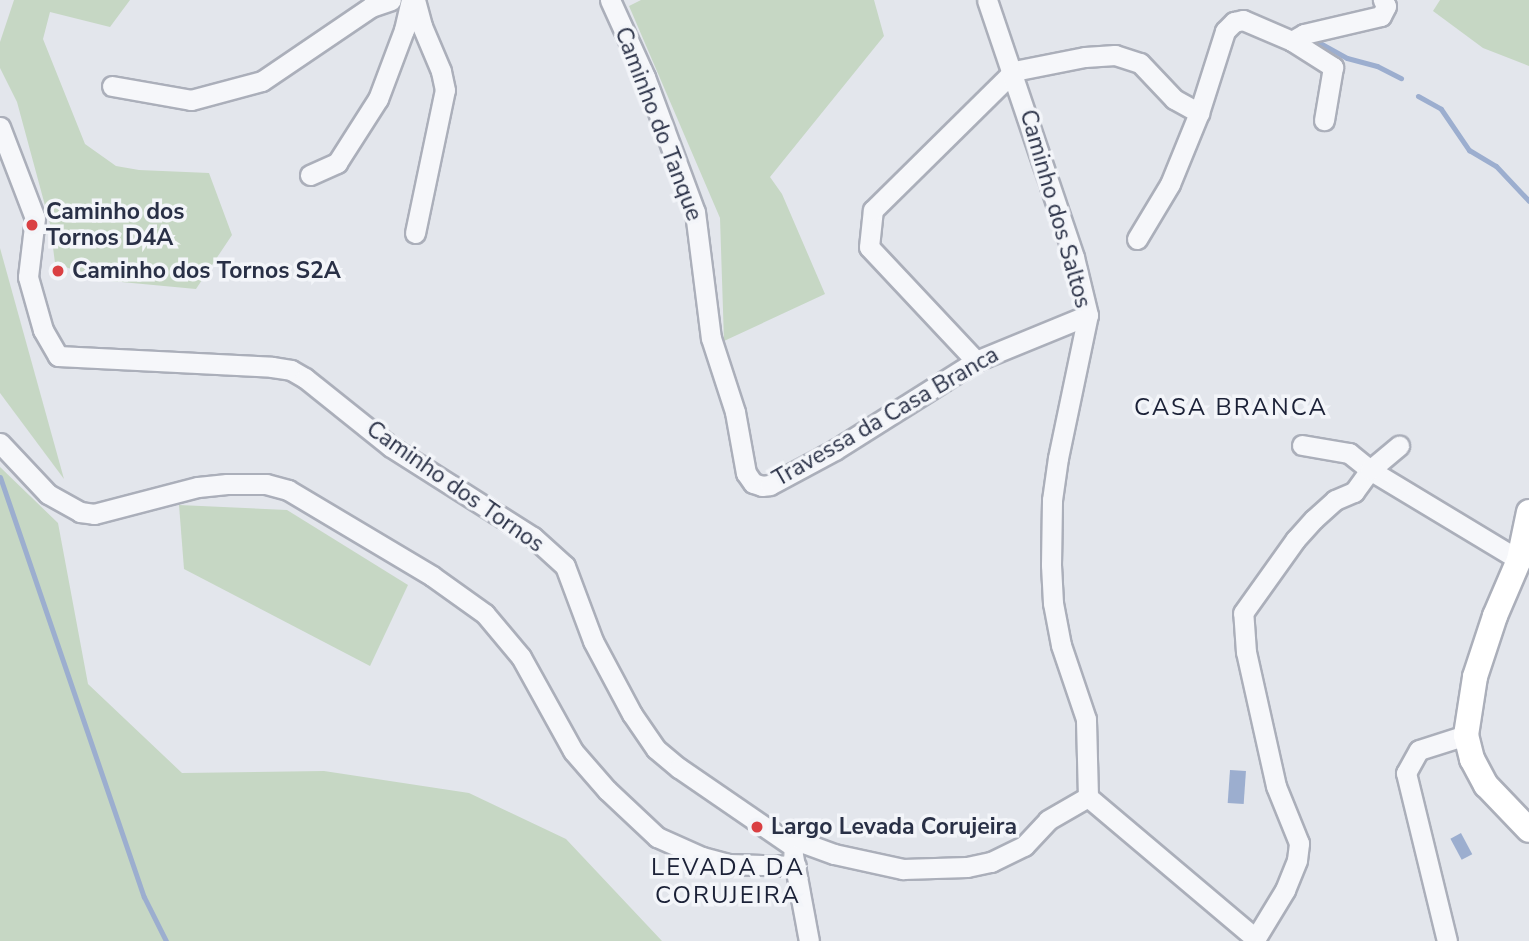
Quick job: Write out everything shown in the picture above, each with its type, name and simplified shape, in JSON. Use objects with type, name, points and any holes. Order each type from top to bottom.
[{"type":"main road","points":[[1529,512],[1519,560],[1475,677],[1466,735],[1472,759],[1486,785],[1529,830]]},
{"type":"street","points":[[112,86],[191,100],[262,81],[371,7],[391,0]]},
{"type":"street","points":[[310,176],[337,163],[373,108],[413,0]]},
{"type":"street","points":[[413,0],[445,90],[415,233]]},
{"type":"street","name":"Caminho do Tanque","points":[[610,0],[645,77],[695,212],[710,338],[735,412],[746,473],[753,483],[762,486]]},
{"type":"street","name":"Caminho dos Saltos","points":[[987,0],[1014,71],[1074,257],[1087,315],[1058,458],[1052,500],[1051,565],[1053,603],[1061,645],[1086,719],[1088,797]]},
{"type":"street","points":[[1292,41],[1304,34],[1381,16],[1386,6],[1383,0]]},
{"type":"street","points":[[1137,239],[1170,184],[1199,113],[1225,31],[1234,22],[1243,20],[1292,41],[1333,67],[1324,120]]},
{"type":"street","points":[[976,361],[869,247],[873,210],[1014,71],[1085,57],[1115,55],[1140,63],[1174,99],[1199,113]]},
{"type":"street","name":"Caminho dos Tornos","points":[[0,127],[34,218],[28,277],[43,330],[58,356],[272,366],[290,370],[305,378],[391,447],[533,537],[565,566],[593,641],[632,714],[656,749],[795,857]]},
{"type":"street","name":"Travessa da Casa Branca","points":[[762,486],[835,450],[976,361],[1087,315]]},
{"type":"street","points":[[0,444],[48,495],[80,512],[94,514],[198,487],[266,484],[288,490],[432,576],[485,614],[521,657],[573,751],[607,790],[657,837],[702,858],[729,864],[795,857]]},
{"type":"street","points":[[1302,445],[1349,453],[1370,470],[1519,560]]},
{"type":"street","points":[[809,941],[795,857],[801,842],[834,854],[903,869],[967,867],[990,862],[1024,846],[1048,821],[1088,797],[1255,939],[1285,890],[1297,860],[1299,843],[1276,786],[1246,652],[1243,613],[1295,540],[1335,500],[1354,492],[1370,470],[1399,446]]},
{"type":"street","points":[[1447,941],[1406,773],[1419,750],[1466,735]]},
{"type":"green space","points":[[14,0],[130,0],[110,27],[50,12],[43,39],[85,144],[116,166],[139,170],[209,173],[232,235],[196,289],[100,280],[55,263],[50,224],[17,102],[0,68],[0,42]]},
{"type":"green space","points":[[641,0],[874,0],[884,36],[770,177],[782,194],[825,294],[724,341],[720,218],[629,6]]},
{"type":"green space","points":[[1440,0],[1529,0],[1529,66],[1483,48],[1433,11]]},
{"type":"green space","points":[[0,248],[64,479],[0,393]]},
{"type":"green space","points":[[0,467],[58,523],[88,684],[182,773],[324,771],[469,793],[566,839],[662,941],[0,941]]},
{"type":"green space","points":[[179,505],[287,510],[408,585],[370,666],[184,569]]},
{"type":"water","points":[[1230,770],[1246,771],[1244,804],[1228,803]]},
{"type":"water","points":[[1461,833],[1472,854],[1462,860],[1450,839]]},
{"type":"waterway","points":[[1318,42],[1347,58],[1377,66],[1401,78]]},
{"type":"waterway","points":[[1418,96],[1441,109],[1469,150],[1496,166],[1529,201]]},
{"type":"waterway","points":[[0,477],[144,897],[166,941]]},
{"type":"place","name":"Caminho dos Tornos D4A","points":[[32,225]]},
{"type":"place","name":"Caminho dos Tornos S2A","points":[[58,271]]},
{"type":"place","name":"Largo Levada Corujeira","points":[[757,827]]},
{"type":"district","name":"CASA BRANCA","points":[[1231,408]]},
{"type":"district","name":"LEVADA DA CORUJEIRA","points":[[728,882]]}]
